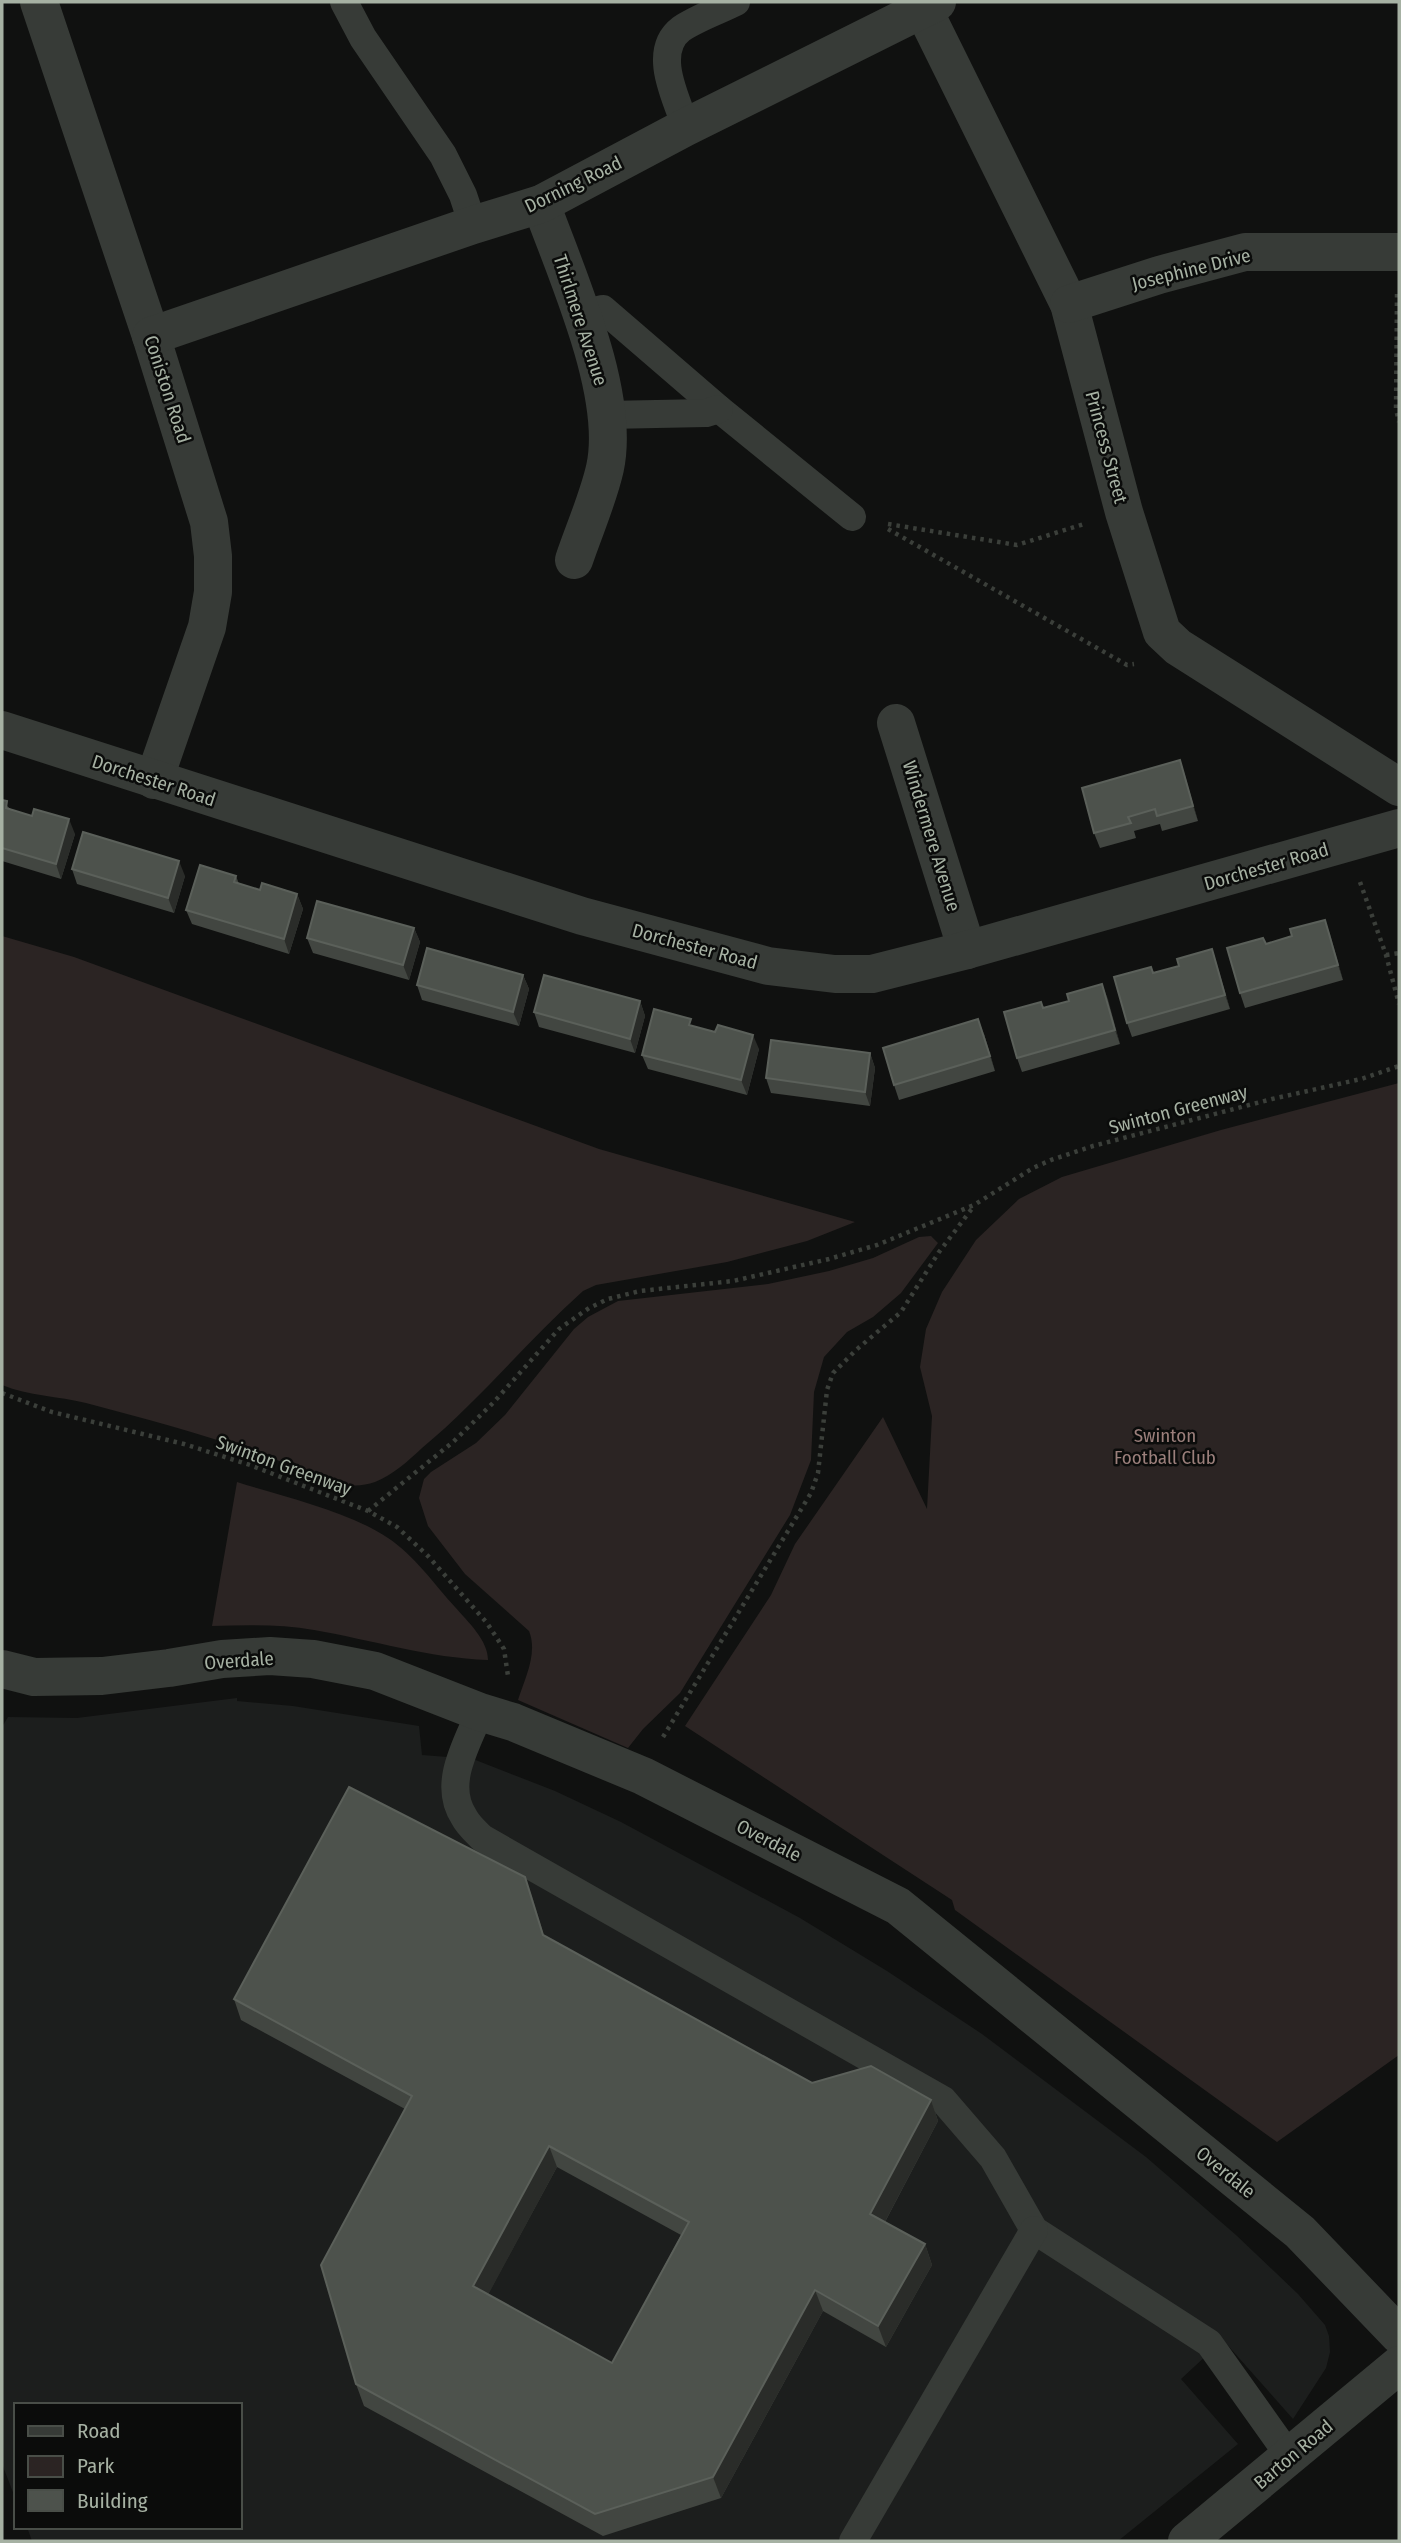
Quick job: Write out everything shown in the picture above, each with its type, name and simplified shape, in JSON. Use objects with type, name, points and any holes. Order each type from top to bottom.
[{"type":"street","name":"Coniston Road","points":[[39,2],[203,500],[214,556],[213,592],[207,627],[154,780]]},
{"type":"street","name":"Dorning Road","points":[[151,336],[541,204],[686,127],[930,5]]},
{"type":"street","name":"Princess Street","points":[[930,5],[1069,304],[1124,512],[1162,632],[1192,655],[1399,787]]},
{"type":"street","name":"Thirlmere Avenue","points":[[541,204],[581,314],[604,388],[607,415],[605,467],[574,560]]},
{"type":"street","name":"Josephine Drive","points":[[1069,304],[1159,275],[1245,252],[1398,252]]},
{"type":"street","name":"Windermere Avenue","points":[[896,723],[967,950]]},
{"type":"street","name":"Dorchester Road","points":[[2,730],[582,916],[768,966],[835,974],[872,974],[967,950],[1399,828]]},
{"type":"street","name":"Overdale","points":[[2,1670],[34,1677],[102,1676],[222,1659],[270,1656],[313,1659],[375,1671],[513,1722],[643,1776],[898,1906],[1300,2232],[1399,2335]]},
{"type":"street","name":"Barton Road","points":[[1187,2541],[1399,2365]]},
{"type":"lane","points":[[344,2],[363,38],[443,155],[463,195],[473,225]]},
{"type":"lane","points":[[686,127],[667,73],[668,47],[680,30],[736,2]]},
{"type":"lane","points":[[581,314],[603,309],[719,409],[852,517]]},
{"type":"lane","points":[[607,415],[706,413],[719,409]]},
{"type":"lane","points":[[480,1712],[456,1770],[455,1794],[463,1816],[482,1838],[943,2100],[993,2158],[1034,2230],[1209,2343],[1290,2457]]},
{"type":"lane","points":[[853,2541],[1034,2230]]},
{"type":"path","points":[[1398,252],[1396,409],[1399,422]]},
{"type":"path","points":[[1124,512],[1017,545],[876,522],[1127,665],[1192,655]]},
{"type":"path","points":[[1343,845],[1363,889],[1386,955],[1399,1004]]},
{"type":"path","points":[[1386,955],[1399,953]]},
{"type":"path","name":"Swinton Greenway","points":[[974,1205],[1034,1168],[1093,1146],[1259,1102],[1361,1079],[1399,1066]]},
{"type":"path","points":[[368,1511],[453,1442],[493,1403],[559,1329],[589,1308],[608,1299],[640,1291],[733,1281],[829,1259],[877,1245],[974,1205]]},
{"type":"path","points":[[643,1776],[680,1705],[811,1493],[818,1473],[827,1390],[833,1373],[856,1349],[901,1312],[939,1252],[974,1205]]},
{"type":"path","name":"Swinton Greenway","points":[[2,1393],[52,1412],[184,1444],[250,1465],[368,1511],[397,1527],[428,1556],[487,1623],[504,1649]]},
{"type":"shaded area","points":[[237,1698],[237,1701],[293,1706],[419,1726],[422,1755],[473,1759],[555,1791],[621,1822],[800,1918],[887,1971],[982,2034],[1146,2157],[1236,2235],[1298,2294],[1325,2325],[1330,2352],[1326,2368],[1293,2419],[1223,2340],[1181,2379],[1238,2444],[1118,2541],[32,2541],[28,2529],[242,2529],[242,2403],[14,2403],[14,2495],[2,2464],[2,1727],[8,1717],[77,1718]]},
{"type":"green space","points":[[2,936],[74,957],[599,1149],[855,1222],[807,1241],[727,1262],[596,1285],[583,1291],[443,1430],[406,1463],[382,1479],[364,1485],[333,1482],[242,1448],[149,1420],[86,1403],[12,1389],[2,1385]]},
{"type":"green space","name":"Swinton Football Club","points":[[1399,1083],[1399,2055],[1277,2142],[955,1910],[952,1900],[685,1726],[771,1595],[795,1544],[883,1417],[927,1509],[932,1416],[920,1367],[926,1329],[942,1292],[976,1240],[1019,1199],[1062,1177],[1221,1130]]},
{"type":"green space","points":[[931,1236],[938,1243],[901,1293],[873,1317],[847,1332],[824,1357],[814,1392],[811,1460],[790,1515],[680,1693],[643,1729],[628,1748],[518,1700],[531,1657],[529,1631],[465,1574],[428,1526],[419,1498],[424,1479],[476,1443],[505,1415],[574,1329],[588,1317],[618,1301],[768,1284],[829,1271],[873,1258],[919,1237]]},
{"type":"green space","points":[[237,1482],[335,1512],[388,1538],[415,1561],[471,1625],[485,1645],[488,1660],[422,1652],[302,1628],[263,1625],[212,1626]]},
{"type":"building","points":[[1180,760],[1193,806],[1157,816],[1155,809],[1128,817],[1131,823],[1094,833],[1082,788]]},
{"type":"building","points":[[2,800],[7,801],[6,808],[32,816],[34,809],[69,819],[56,864],[2,848]]},
{"type":"building","points":[[83,832],[179,861],[168,898],[72,869]]},
{"type":"building","points":[[200,865],[236,876],[234,882],[260,890],[262,883],[297,894],[284,939],[186,910]]},
{"type":"building","points":[[317,901],[414,928],[403,965],[307,938]]},
{"type":"building","points":[[1325,920],[1338,965],[1240,993],[1227,948],[1263,938],[1266,944],[1292,936],[1290,929]]},
{"type":"building","points":[[427,948],[523,975],[513,1012],[417,985]]},
{"type":"building","points":[[1212,949],[1225,995],[1127,1023],[1114,977],[1151,967],[1153,973],[1179,966],[1177,959]]},
{"type":"building","points":[[544,975],[640,1001],[630,1039],[534,1012]]},
{"type":"building","points":[[1102,984],[1115,1030],[1017,1058],[1004,1012],[1041,1002],[1043,1008],[1069,1001],[1067,994]]},
{"type":"building","points":[[654,1009],[691,1019],[689,1025],[715,1032],[718,1025],[753,1035],[741,1080],[642,1055]]},
{"type":"building","points":[[978,1019],[990,1056],[894,1085],[883,1048]]},
{"type":"building","points":[[771,1040],[870,1053],[865,1092],[766,1078]]},
{"type":"building","points":[[349,1787],[525,1877],[543,1935],[812,2083],[871,2066],[931,2100],[870,2214],[925,2244],[878,2326],[815,2290],[713,2477],[595,2514],[356,2384],[321,2265],[412,2096],[234,1999]],"holes":[[[549,2146],[689,2222],[612,2363],[473,2286]]]}]
